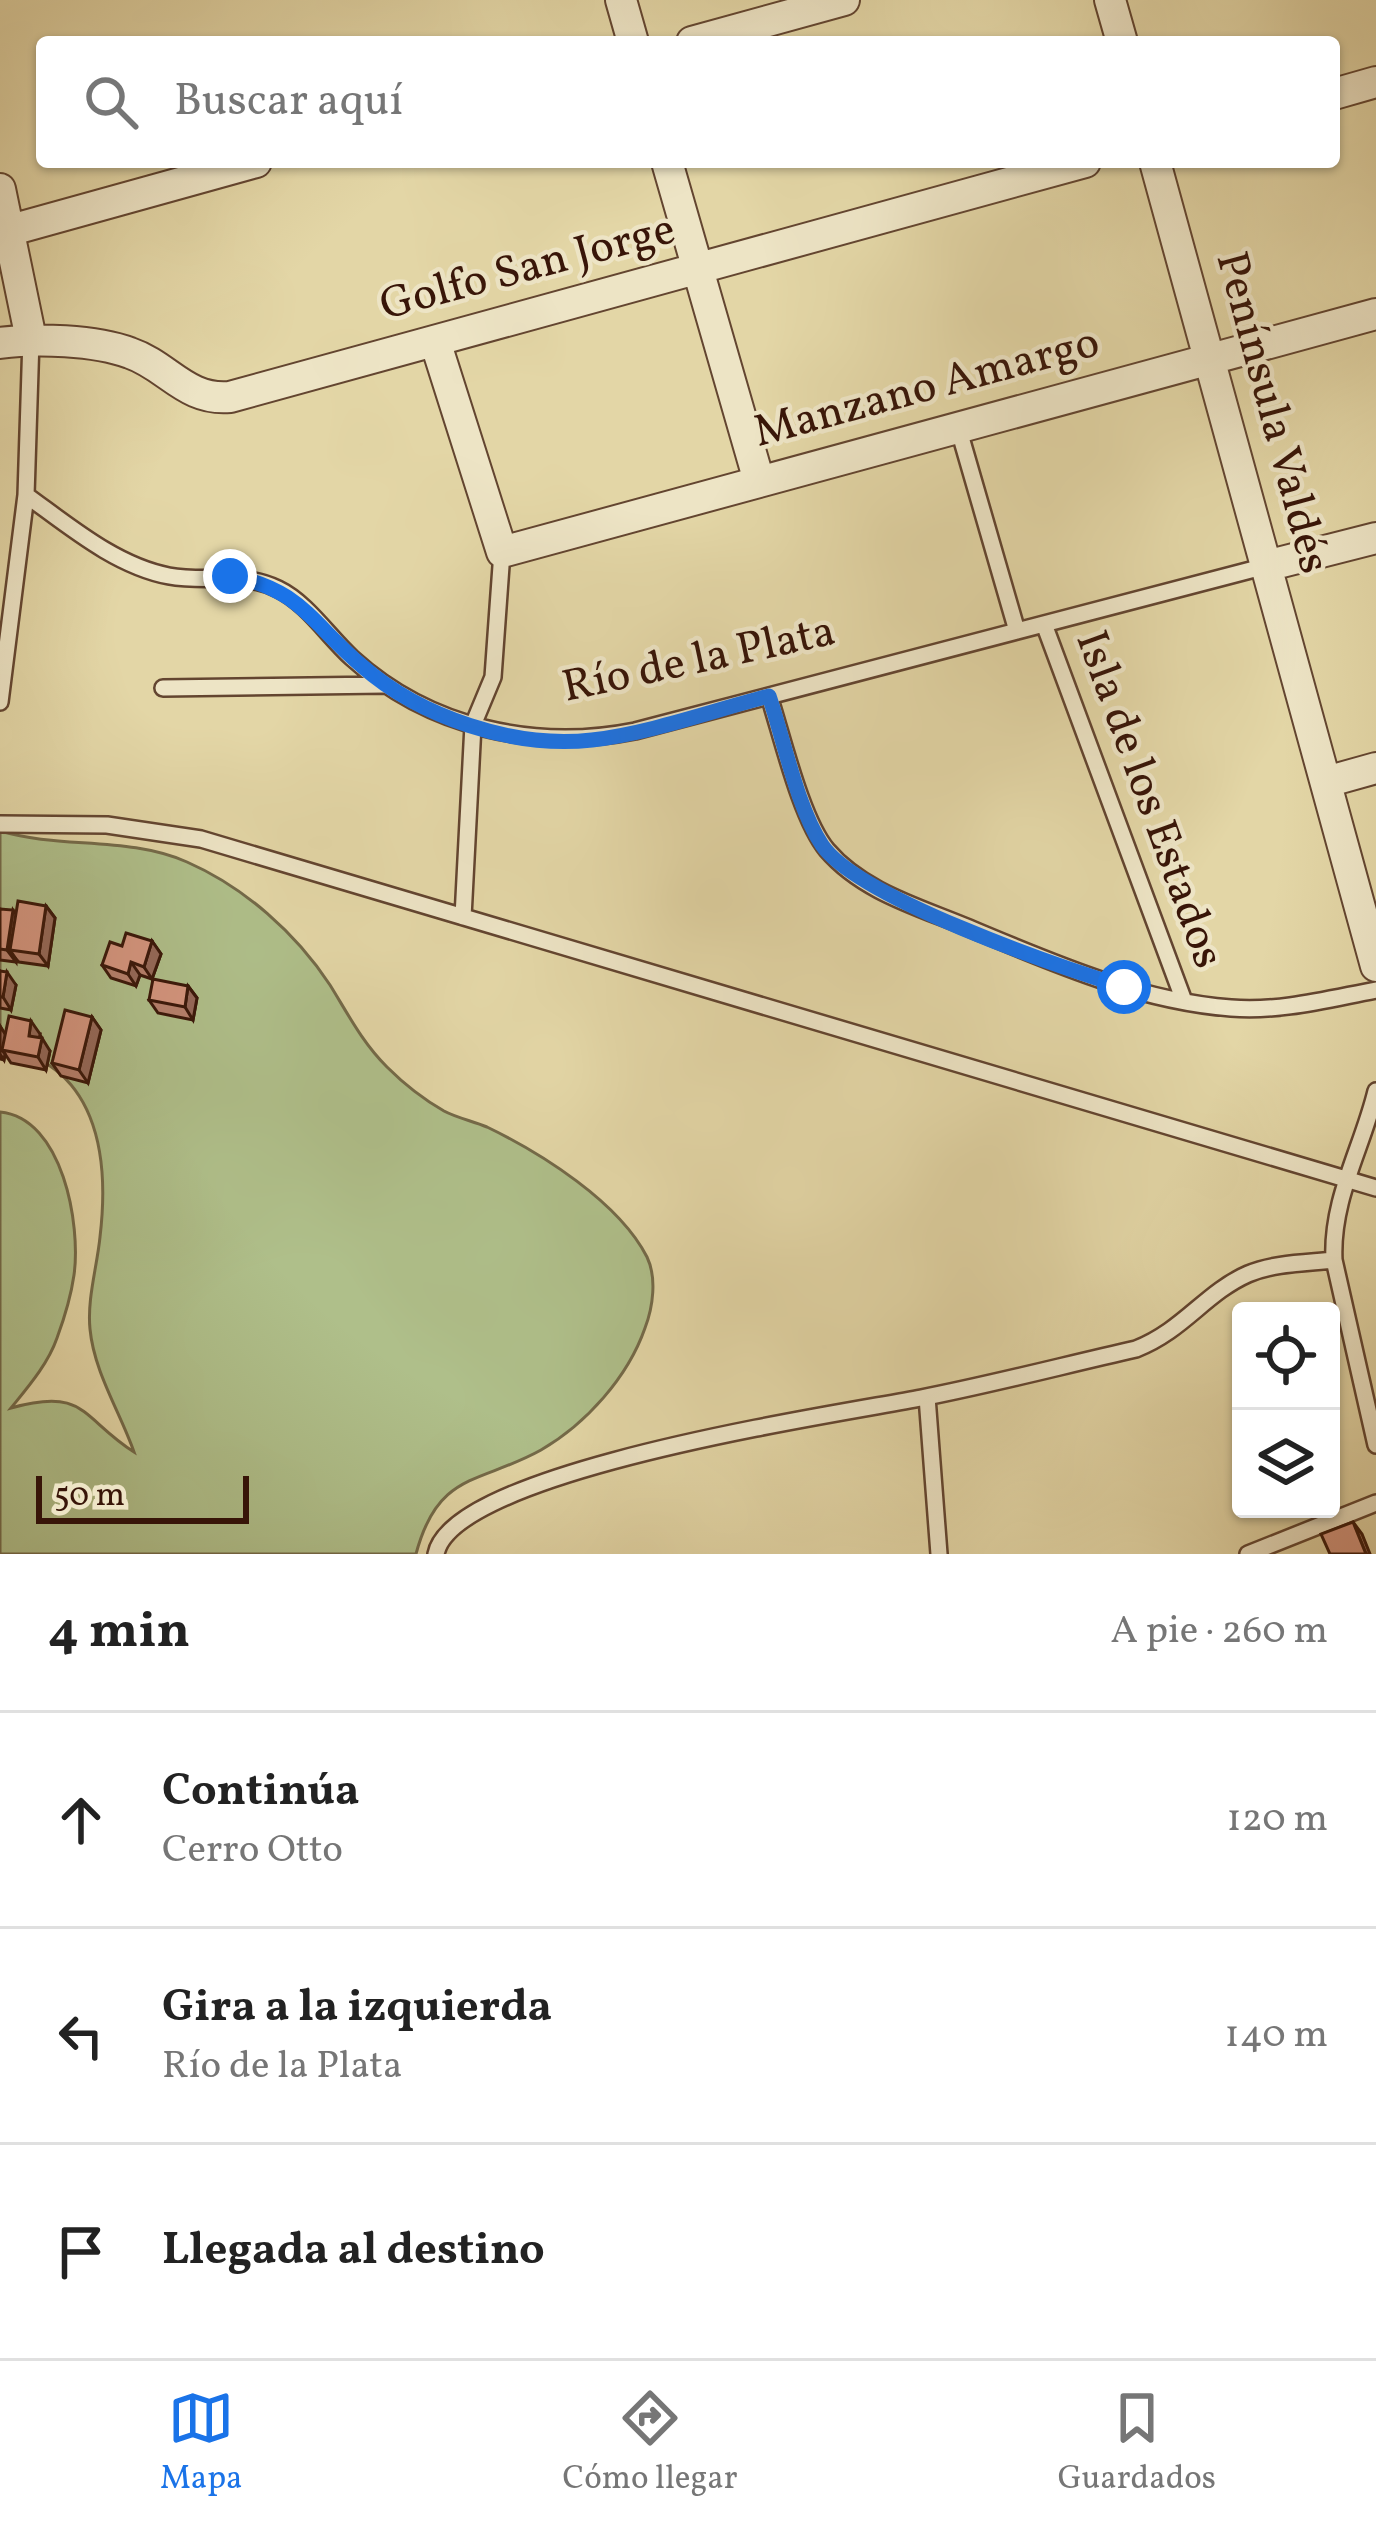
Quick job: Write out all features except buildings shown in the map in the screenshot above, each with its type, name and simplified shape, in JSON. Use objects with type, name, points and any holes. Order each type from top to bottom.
[{"type":"street","points":[[621,0],[631,36]]},
{"type":"street","points":[[714,36],[844,0]]},
{"type":"street","points":[[1111,0],[1120,36]]},
{"type":"street","points":[[1340,92],[1376,82]]},
{"type":"street","points":[[11,230],[234,168]]},
{"type":"street","points":[[669,168],[759,482]]},
{"type":"street","name":"Golfo San Jorge","points":[[0,343],[32,339],[126,351],[198,395],[214,398],[1063,168]]},
{"type":"street","name":"Península Valdés","points":[[1157,168],[1376,966]]},
{"type":"street","points":[[0,189],[32,339]]},
{"type":"street","name":"Manzano Amargo","points":[[502,552],[1376,314]]},
{"type":"street","points":[[435,341],[502,552]]},
{"type":"street","name":"Río de la Plata","points":[[1266,566],[1376,538]]},
{"type":"street","points":[[1326,782],[1376,768]]},
{"type":"lane","points":[[0,702],[26,495],[32,339]]},
{"type":"lane","name":"Isla de los Estados","points":[[958,427],[1017,631]]},
{"type":"lane","name":"Río de la Plata","points":[[26,495],[105,550],[136,565],[169,576],[257,580],[283,591],[384,685],[473,725],[510,735],[590,740],[1266,566]]},
{"type":"lane","points":[[463,917],[473,725],[493,677],[502,552]]},
{"type":"lane","name":"Isla de los Estados","points":[[1044,624],[1184,1001]]},
{"type":"lane","points":[[163,688],[384,685]]},
{"type":"lane","points":[[769,696],[823,845],[874,889],[1065,968],[1184,1001],[1233,1008],[1288,1007],[1376,990]]},
{"type":"lane","points":[[0,824],[155,830],[246,852],[1376,1188]]},
{"type":"lane","points":[[1376,1091],[1333,1231],[1334,1260],[1376,1445]]},
{"type":"lane","points":[[436,1554],[439,1541],[472,1512],[603,1461],[927,1397],[1136,1348],[1166,1337],[1222,1289],[1250,1273],[1334,1260]]},
{"type":"lane","points":[[927,1397],[939,1554]]},
{"type":"lane","points":[[1248,1554],[1376,1504]]},
{"type":"green space","points":[[0,831],[164,854],[229,884],[301,947],[370,1048],[400,1079],[444,1111],[508,1138],[577,1181],[618,1217],[647,1257],[653,1283],[650,1311],[616,1381],[558,1439],[449,1494],[425,1527],[416,1554],[0,1554],[0,1112],[22,1119],[53,1153],[70,1203],[75,1254],[69,1299],[53,1348],[11,1408],[36,1402],[69,1404],[134,1452],[92,1345],[90,1306],[103,1205],[98,1144],[90,1116],[58,1072],[32,1056],[0,1047]]},
{"type":"route","points":[[230,576],[283,591],[384,685],[419,704],[510,735],[590,740],[769,696],[808,813],[823,845],[845,868],[874,889],[1065,968],[1124,987]]}]
